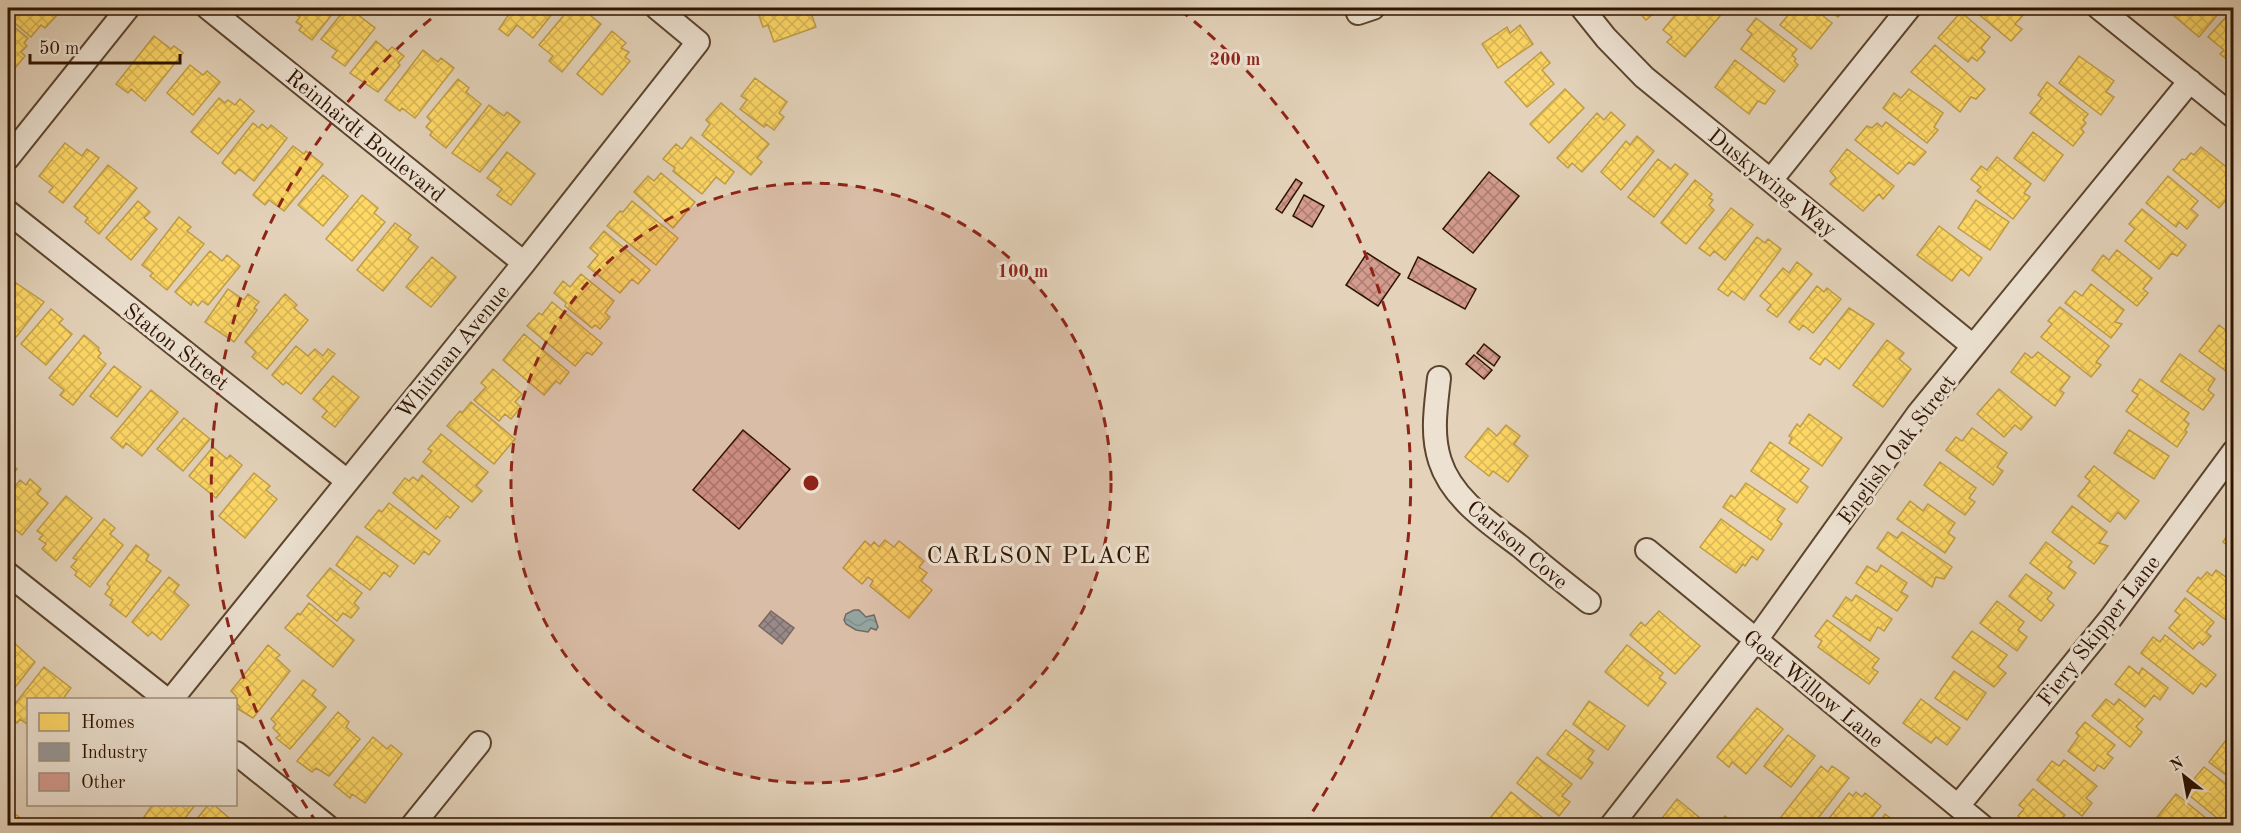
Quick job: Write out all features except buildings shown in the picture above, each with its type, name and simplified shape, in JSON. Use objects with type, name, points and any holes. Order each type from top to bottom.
[{"type":"street","points":[[8,158],[128,8]]},
{"type":"street","name":"Reinhardt Boulevard","points":[[208,8],[524,263]]},
{"type":"street","name":"Whitman Avenue","points":[[170,698],[524,263],[698,42],[657,8]]},
{"type":"street","name":"Duskywing Way","points":[[1582,8],[1606,38],[1644,77],[1973,346]]},
{"type":"street","points":[[1771,180],[1909,8]]},
{"type":"street","points":[[2100,8],[2234,117]]},
{"type":"street","name":"English Oak Street","points":[[1611,825],[1756,640],[1918,414],[2190,81]]},
{"type":"street","name":"Staton Street","points":[[8,212],[346,480]]},
{"type":"street","name":"Carlson Cove","points":[[1439,378],[1434,418],[1435,440],[1440,462],[1457,492],[1481,516],[1589,602]]},
{"type":"street","name":"Fiery Skipper Lane","points":[[1958,806],[2110,619],[2234,451]]},
{"type":"street","name":"Goat Willow Lane","points":[[1647,550],[1982,825]]},
{"type":"street","points":[[8,574],[168,698]]},
{"type":"street","points":[[412,825],[479,743]]},
{"type":"street","points":[[237,754],[327,825]]},
{"type":"water","points":[[859,610],[866,617],[874,615],[878,627],[876,630],[871,628],[868,632],[856,630],[846,624],[844,620],[846,614]]},
{"type":"district","name":"CARLSON PLACE","points":[[1039,555]]}]
